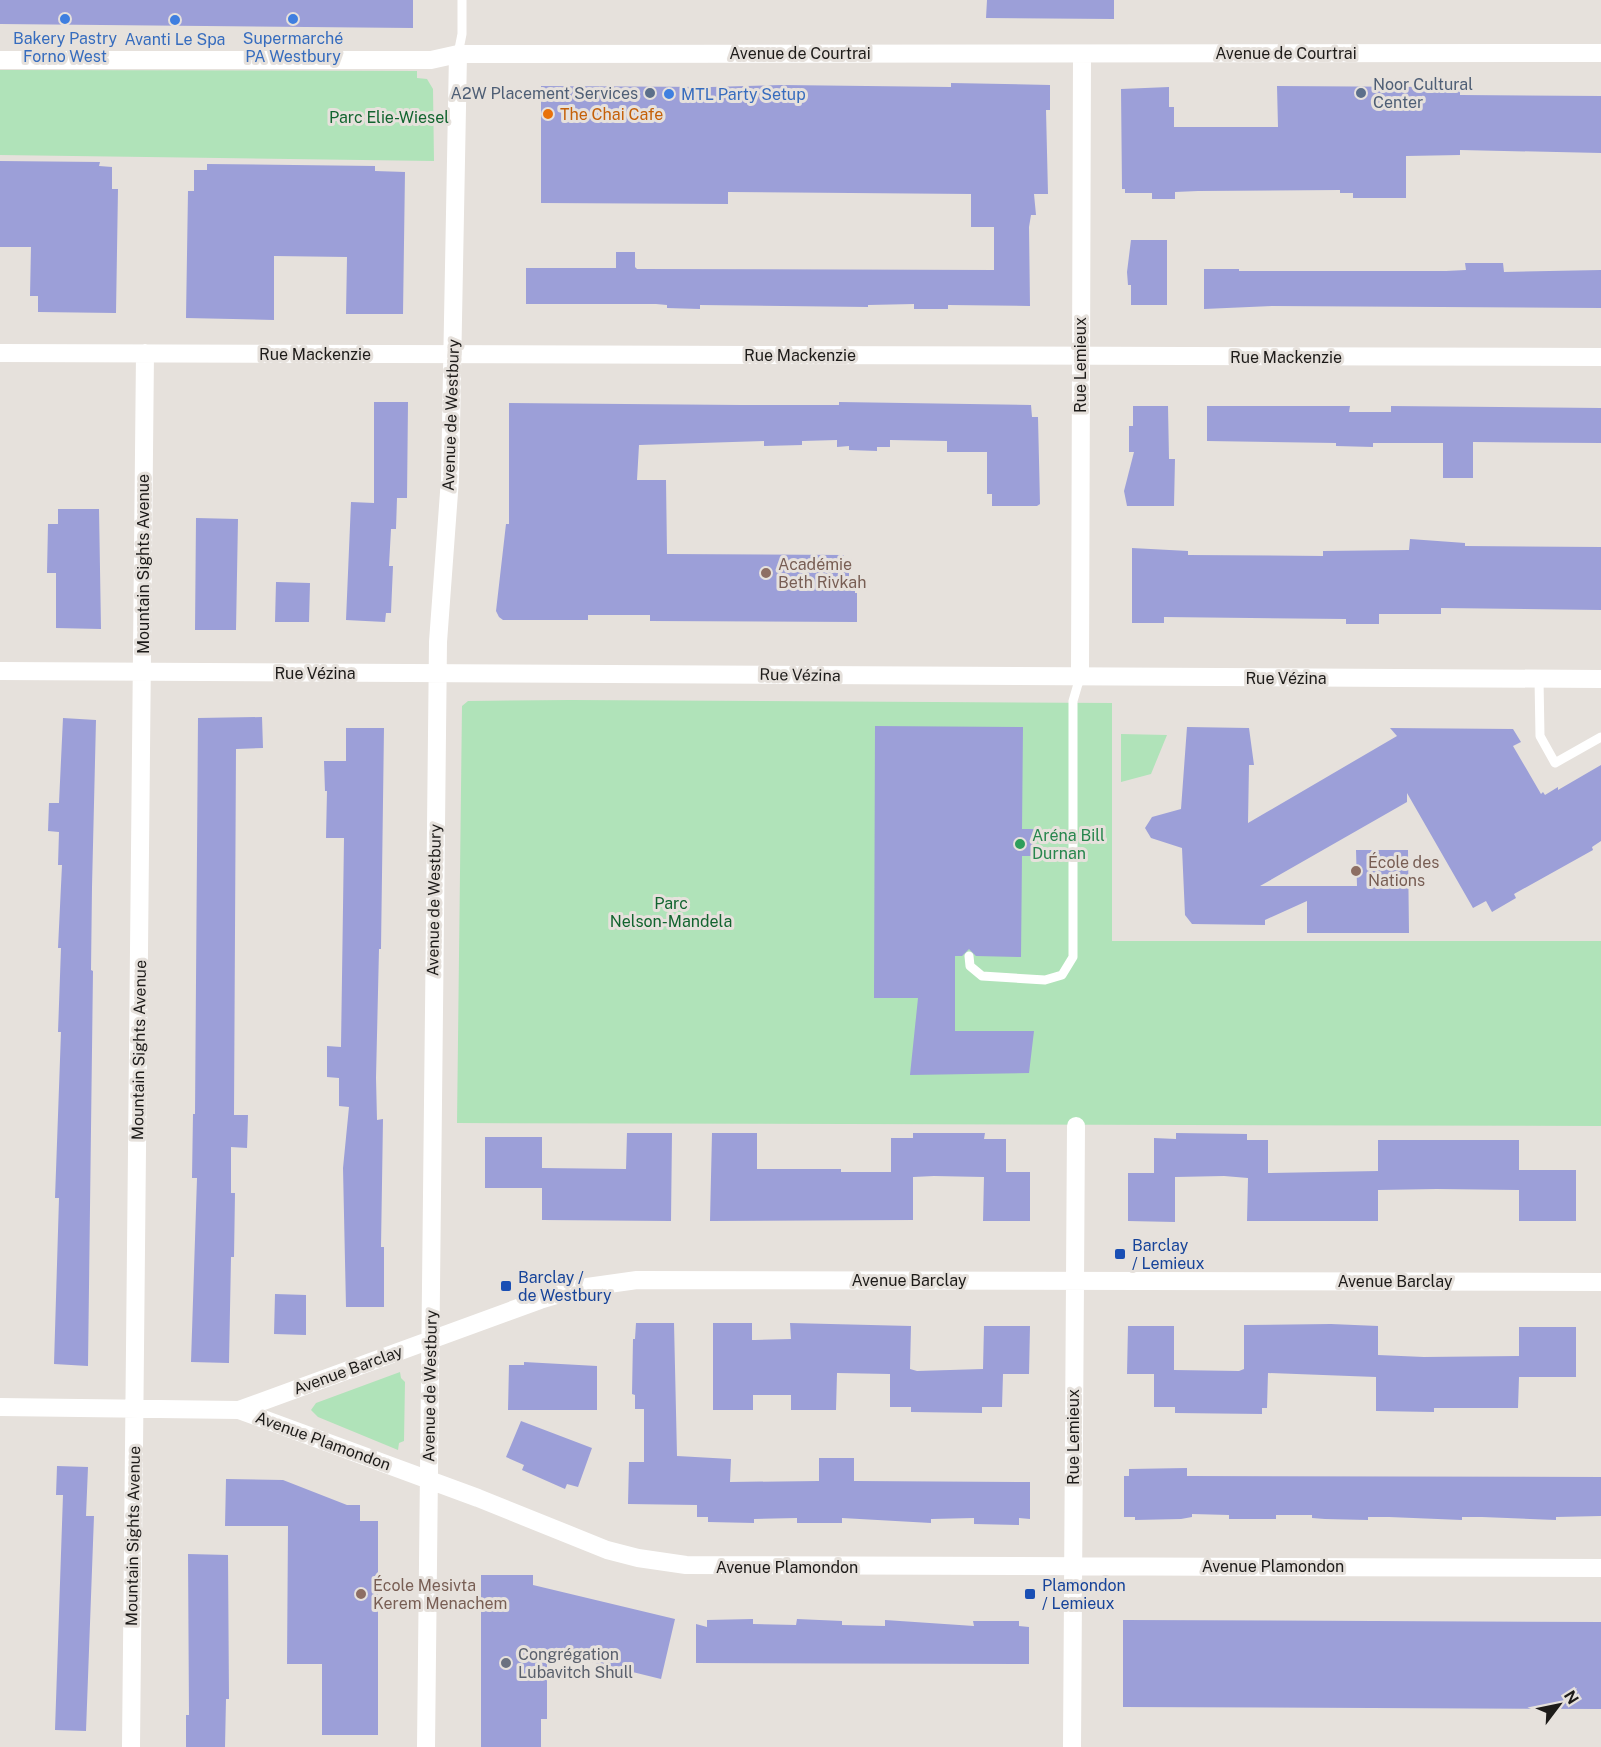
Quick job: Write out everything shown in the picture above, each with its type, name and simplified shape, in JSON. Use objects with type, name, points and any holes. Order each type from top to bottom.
[{"type":"street","name":"Avenue de Courtrai","points":[[0,60],[431,60],[458,54],[1601,54]]},
{"type":"street","name":"Avenue de Westbury","points":[[426,1747],[437,674],[448,510],[458,54]]},
{"type":"street","name":"Rue Lemieux","points":[[1080,677],[1082,54]]},
{"type":"street","name":"Rue Mackenzie","points":[[0,353],[1601,357]]},
{"type":"street","name":"Mountain Sights Avenue","points":[[131,1747],[145,354]]},
{"type":"street","name":"Rue Vézina","points":[[0,671],[1601,679]]},
{"type":"street","name":"Rue Lemieux","points":[[1072,1747],[1073,1280],[1076,1126]]},
{"type":"street","name":"Avenue Barclay","points":[[239,1410],[561,1293],[636,1280],[1601,1282]]},
{"type":"street","name":"Avenue Plamondon","points":[[0,1407],[239,1410],[429,1480],[607,1550],[670,1564],[745,1568],[1073,1566],[1601,1568]]},
{"type":"lane","points":[[458,54],[462,0]]},
{"type":"lane","points":[[969,956],[970,966],[982,976],[1045,980],[1062,975],[1073,957],[1073,701],[1080,677]]},
{"type":"lane","points":[[1539,679],[1540,736],[1555,763],[1601,737]]},
{"type":"green space","name":"Parc Elie-Wiesel","points":[[0,70],[417,71],[417,78],[427,79],[433,89],[434,161],[0,155]]},
{"type":"green space","name":"Parc Nelson-Mandela","points":[[468,701],[1112,703],[1112,941],[1601,941],[1601,1126],[457,1123],[462,706]]},
{"type":"green space","points":[[1121,734],[1167,735],[1151,774],[1121,782]]},
{"type":"green space","points":[[400,1372],[405,1382],[404,1441],[399,1443],[398,1450],[318,1417],[311,1410],[316,1403]]},
{"type":"building","points":[[0,0],[413,0],[413,28],[0,24]]},
{"type":"building","points":[[987,0],[1114,0],[1114,19],[986,18]]},
{"type":"building","points":[[951,83],[1050,85],[1050,110],[1046,110],[1048,194],[1034,194],[1036,215],[1031,215],[1029,227],[1030,306],[948,305],[948,309],[914,309],[914,304],[868,305],[868,307],[700,305],[700,309],[667,308],[667,305],[656,304],[526,304],[526,268],[616,268],[616,252],[635,252],[637,269],[994,270],[994,227],[971,227],[971,194],[728,192],[728,204],[541,203],[541,86],[951,87]]},
{"type":"building","points":[[1277,86],[1433,87],[1433,91],[1460,91],[1460,95],[1601,96],[1601,153],[1460,150],[1460,155],[1406,156],[1406,198],[1353,198],[1353,193],[1340,193],[1340,190],[1175,192],[1175,199],[1152,199],[1152,193],[1125,193],[1125,189],[1122,189],[1121,89],[1169,87],[1169,107],[1174,107],[1174,127],[1278,127]]},
{"type":"building","points":[[0,161],[100,162],[99,166],[112,167],[112,189],[118,189],[116,313],[38,312],[38,296],[30,296],[31,247],[0,247]]},
{"type":"building","points":[[207,164],[375,166],[375,171],[405,172],[403,314],[346,314],[347,257],[274,256],[274,320],[186,318],[188,191],[194,191],[194,170],[207,170]]},
{"type":"building","points":[[1131,240],[1167,240],[1167,305],[1131,305],[1131,285],[1128,285],[1127,272]]},
{"type":"building","points":[[1465,263],[1503,263],[1504,272],[1601,270],[1601,308],[1272,306],[1204,309],[1204,269],[1446,271],[1466,270]]},
{"type":"building","points":[[374,402],[408,402],[407,498],[397,498],[396,529],[391,529],[389,566],[393,566],[391,613],[386,613],[385,622],[346,620],[351,502],[374,503]]},
{"type":"building","points":[[839,402],[1031,405],[1032,417],[1038,417],[1040,504],[1037,506],[992,506],[992,494],[987,494],[987,452],[947,452],[947,441],[890,440],[890,447],[877,447],[877,451],[849,450],[849,446],[837,447],[837,440],[802,441],[802,445],[764,446],[764,441],[639,445],[637,480],[666,480],[667,554],[844,555],[843,561],[849,561],[849,582],[855,582],[857,622],[650,621],[650,615],[588,615],[588,620],[503,620],[499,617],[496,611],[506,524],[509,524],[509,403],[839,405]]},
{"type":"building","points":[[1133,406],[1168,406],[1169,459],[1175,459],[1174,506],[1127,506],[1124,491],[1134,452],[1129,452],[1129,426],[1133,426]]},
{"type":"building","points":[[1207,406],[1350,406],[1349,412],[1391,412],[1391,406],[1601,408],[1601,443],[1473,442],[1473,478],[1443,478],[1443,443],[1373,443],[1373,447],[1336,446],[1336,443],[1207,441]]},
{"type":"building","points":[[58,509],[99,509],[101,629],[56,628],[56,573],[47,573],[48,524],[58,524]]},
{"type":"building","points":[[196,518],[238,519],[236,630],[195,630]]},
{"type":"building","points":[[1410,539],[1465,543],[1465,546],[1601,547],[1601,610],[1441,608],[1441,614],[1379,614],[1379,624],[1346,624],[1346,619],[1164,617],[1164,623],[1132,623],[1132,548],[1188,551],[1188,555],[1323,556],[1323,551],[1409,550]]},
{"type":"building","points":[[276,582],[310,583],[309,622],[275,622]]},
{"type":"building","points":[[262,717],[263,748],[236,749],[234,1115],[248,1115],[247,1148],[231,1147],[231,1193],[235,1193],[229,1363],[191,1362],[197,1178],[192,1178],[193,1114],[195,1114],[198,718]]},
{"type":"building","points":[[63,718],[96,720],[92,887],[88,1366],[54,1364],[59,1198],[55,1198],[61,1032],[58,1032],[61,948],[58,948],[62,865],[58,865],[59,832],[48,831],[49,803],[59,803]]},
{"type":"building","points":[[875,726],[1023,727],[1022,829],[1034,829],[1034,856],[1022,856],[1021,957],[976,956],[969,949],[962,956],[955,956],[955,1031],[1034,1031],[1029,1073],[910,1075],[918,998],[874,998]]},
{"type":"building","points":[[1187,727],[1249,728],[1254,765],[1249,765],[1248,823],[1397,736],[1390,728],[1513,729],[1521,742],[1513,746],[1541,794],[1543,792],[1545,795],[1558,787],[1558,790],[1601,765],[1601,841],[1592,847],[1593,850],[1514,894],[1516,898],[1492,912],[1486,901],[1473,908],[1407,793],[1407,802],[1260,886],[1357,886],[1356,850],[1408,850],[1409,933],[1307,933],[1307,901],[1265,920],[1265,925],[1192,924],[1185,915],[1182,848],[1151,838],[1145,828],[1152,817],[1181,809]]},
{"type":"building","points":[[346,728],[384,728],[381,949],[379,949],[376,1078],[377,1120],[383,1119],[381,1247],[384,1247],[384,1307],[346,1307],[343,1168],[349,1107],[339,1106],[339,1078],[327,1077],[327,1046],[341,1047],[344,838],[326,838],[327,791],[325,791],[324,761],[346,761]]},
{"type":"building","points":[[627,1133],[672,1133],[671,1221],[542,1220],[542,1188],[485,1188],[485,1137],[542,1137],[542,1168],[626,1169]]},
{"type":"building","points":[[712,1133],[757,1133],[757,1169],[841,1169],[841,1172],[891,1172],[891,1138],[913,1138],[913,1133],[985,1133],[984,1139],[1006,1139],[1006,1172],[1030,1172],[1030,1221],[983,1221],[984,1177],[934,1176],[913,1177],[913,1220],[710,1221]]},
{"type":"building","points":[[1176,1133],[1247,1134],[1247,1140],[1268,1140],[1268,1173],[1378,1171],[1378,1140],[1519,1140],[1519,1170],[1576,1170],[1576,1221],[1519,1221],[1519,1190],[1437,1189],[1378,1190],[1378,1221],[1247,1221],[1248,1178],[1224,1176],[1175,1177],[1175,1222],[1128,1221],[1128,1173],[1154,1173],[1154,1138],[1176,1139]]},
{"type":"building","points":[[275,1294],[306,1295],[306,1335],[274,1334]]},
{"type":"building","points":[[636,1323],[674,1323],[677,1456],[731,1459],[730,1482],[819,1481],[819,1458],[854,1458],[854,1481],[1030,1482],[1030,1519],[1019,1518],[1019,1525],[974,1524],[974,1518],[931,1519],[931,1523],[842,1518],[842,1523],[797,1523],[797,1518],[754,1519],[754,1523],[708,1522],[708,1517],[697,1517],[697,1505],[628,1504],[629,1462],[644,1462],[644,1409],[635,1409],[635,1395],[632,1394],[633,1339],[635,1339]]},
{"type":"building","points":[[713,1323],[752,1323],[752,1340],[791,1339],[790,1323],[911,1326],[910,1369],[917,1371],[983,1369],[984,1326],[1030,1326],[1029,1374],[1003,1374],[1002,1407],[982,1407],[982,1413],[911,1412],[911,1407],[890,1407],[890,1374],[837,1373],[836,1410],[791,1410],[791,1395],[753,1395],[753,1410],[713,1410]]},
{"type":"building","points":[[1244,1325],[1378,1326],[1378,1355],[1424,1357],[1519,1356],[1519,1327],[1576,1327],[1576,1377],[1519,1377],[1518,1408],[1434,1408],[1434,1412],[1376,1411],[1376,1377],[1268,1373],[1267,1408],[1262,1408],[1262,1414],[1175,1413],[1175,1407],[1154,1407],[1154,1374],[1127,1374],[1128,1326],[1174,1326],[1174,1370],[1239,1371],[1244,1369]]},
{"type":"building","points":[[524,1362],[597,1366],[597,1410],[508,1410],[509,1365],[524,1365]]},
{"type":"building","points":[[521,1421],[592,1448],[578,1487],[567,1484],[565,1489],[522,1470],[524,1465],[506,1457]]},
{"type":"building","points":[[57,1466],[88,1467],[86,1516],[94,1516],[86,1731],[55,1730],[63,1495],[56,1495]]},
{"type":"building","points":[[1187,1468],[1187,1476],[1601,1477],[1601,1516],[1556,1517],[1556,1520],[1482,1517],[1462,1517],[1462,1520],[1368,1517],[1368,1520],[1312,1518],[1312,1515],[1276,1515],[1276,1519],[1229,1519],[1229,1515],[1192,1514],[1192,1517],[1181,1519],[1135,1520],[1135,1517],[1124,1517],[1124,1476],[1129,1476],[1129,1469]]},
{"type":"building","points":[[226,1479],[283,1480],[347,1505],[360,1505],[360,1521],[378,1521],[378,1735],[322,1735],[322,1664],[287,1664],[288,1526],[225,1526]]},
{"type":"building","points":[[188,1554],[228,1555],[229,1699],[226,1699],[225,1747],[186,1747],[186,1715],[189,1715]]},
{"type":"building","points":[[481,1575],[533,1575],[533,1585],[675,1619],[661,1679],[547,1651],[547,1719],[541,1719],[541,1747],[481,1747]]},
{"type":"building","points":[[753,1619],[753,1624],[796,1625],[797,1619],[842,1621],[842,1625],[885,1626],[885,1620],[974,1626],[973,1621],[1019,1621],[1019,1626],[1029,1627],[1029,1664],[696,1663],[696,1624],[707,1627],[707,1620]]},
{"type":"building","points":[[1123,1620],[1601,1622],[1601,1709],[1123,1707]]},
{"type":"place","name":"Bakery Pastry Forno West","points":[[65,19]]},
{"type":"place","name":"Supermarché PA Westbury","points":[[293,19]]},
{"type":"place","name":"Avanti Le Spa","points":[[175,20]]},
{"type":"place","name":"A2W Placement Services","points":[[650,93]]},
{"type":"place","name":"Noor Cultural Center","points":[[1361,93]]},
{"type":"place","name":"MTL Party Setup","points":[[669,94]]},
{"type":"place","name":"The Chai Cafe","points":[[548,114]]},
{"type":"place","name":"Académie Beth Rivkah","points":[[766,573]]},
{"type":"place","name":"Aréna Bill Durnan","points":[[1020,844]]},
{"type":"place","name":"École des Nations","points":[[1356,871]]},
{"type":"place","name":"Barclay / Lemieux","points":[[1120,1254]]},
{"type":"place","name":"Barclay / de Westbury","points":[[506,1286]]},
{"type":"place","name":"École Mesivta Kerem Menachem","points":[[361,1594]]},
{"type":"place","name":"Plamondon / Lemieux","points":[[1030,1594]]},
{"type":"place","name":"Congrégation Lubavitch Shull","points":[[506,1663]]}]
